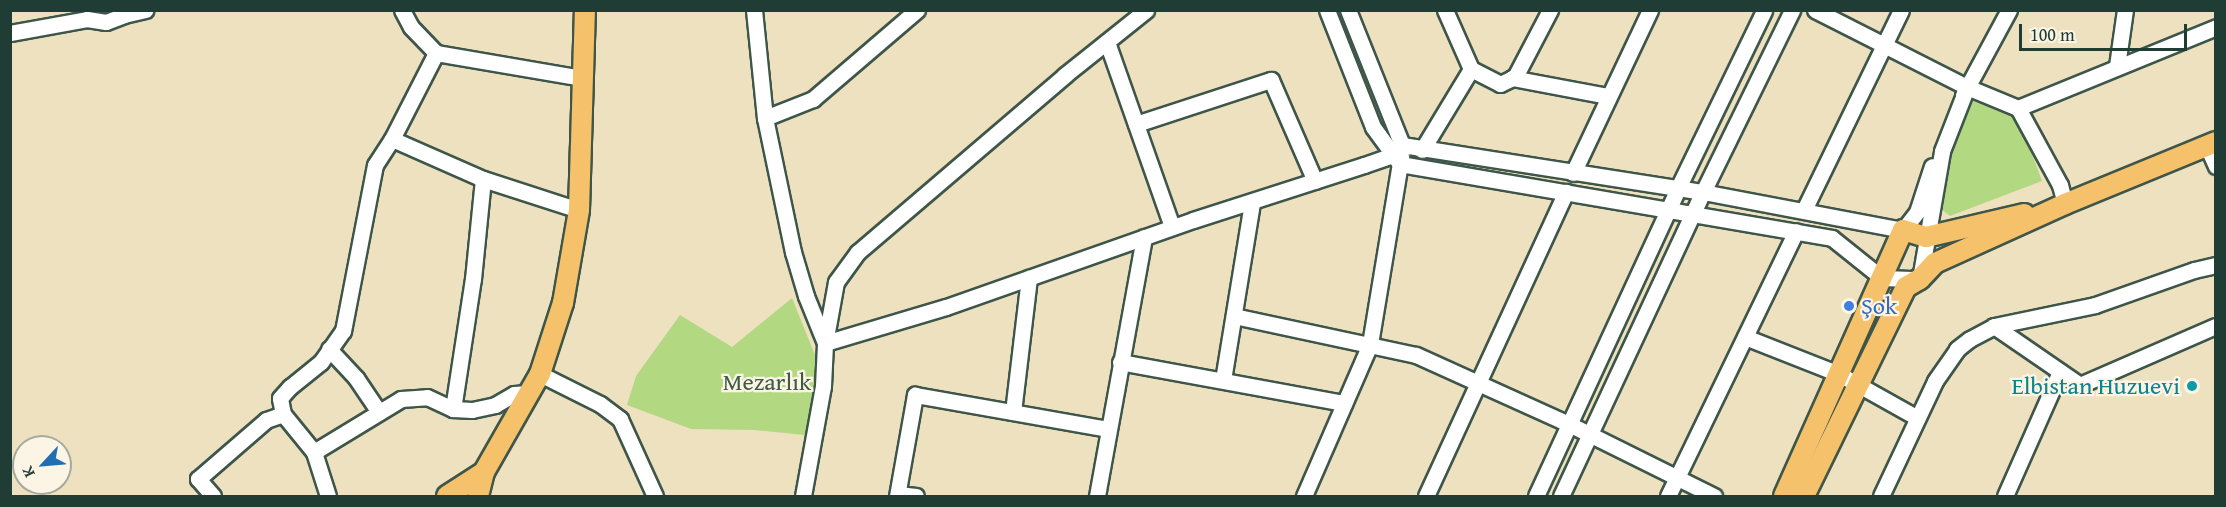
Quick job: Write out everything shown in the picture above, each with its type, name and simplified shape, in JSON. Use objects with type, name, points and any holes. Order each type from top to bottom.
[{"type":"main road","points":[[478,496],[484,472],[540,374],[563,303],[579,210],[585,10]]},
{"type":"main road","points":[[1804,496],[1906,287],[1920,279],[1935,263],[2065,204],[2211,144]]},
{"type":"main road","points":[[1784,496],[1903,230],[1926,237],[2065,204]]},
{"type":"main road","points":[[447,496],[484,472]]},
{"type":"street","points":[[10,33],[87,19],[106,22],[145,10]]},
{"type":"street","points":[[402,10],[411,27],[436,53],[583,78]]},
{"type":"street","points":[[754,10],[765,118],[793,252],[806,296],[825,344]]},
{"type":"street","points":[[765,118],[813,99],[917,10]]},
{"type":"street","points":[[803,496],[823,386],[825,344],[836,282],[858,252],[1146,10]]},
{"type":"street","points":[[1327,10],[1373,127],[1398,155],[1566,192],[1832,238],[1882,278],[1920,279],[1942,151],[1967,87]]},
{"type":"street","points":[[1304,496],[1370,344],[1398,155],[1348,10]]},
{"type":"street","points":[[1444,10],[1471,69],[1500,84],[1515,77],[1550,10]]},
{"type":"street","points":[[1573,173],[1650,10]]},
{"type":"street","points":[[1815,10],[1967,87],[2018,108],[2060,185],[2065,204]]},
{"type":"street","points":[[1804,210],[1902,10]]},
{"type":"street","points":[[825,344],[890,325],[1172,227],[1398,155],[1422,150],[1703,192],[1903,230],[1917,212],[1936,153],[1967,87],[2009,10]]},
{"type":"street","points":[[2117,66],[2125,10]]},
{"type":"street","points":[[1536,496],[1668,209],[1764,11],[1790,16],[1703,192],[1561,496]]},
{"type":"street","points":[[2018,108],[2216,27]]},
{"type":"street","points":[[1107,42],[1172,227]]},
{"type":"street","points":[[328,496],[314,452],[283,414],[280,398],[321,362],[343,331],[375,165],[392,139],[436,53]]},
{"type":"street","points":[[1422,150],[1471,69]]},
{"type":"street","points":[[1512,78],[1608,96]]},
{"type":"street","points":[[1136,124],[1271,80],[1315,181]]},
{"type":"street","points":[[392,139],[483,179],[579,210]]},
{"type":"street","points":[[2211,144],[2216,166]]},
{"type":"street","points":[[453,409],[473,279],[483,179]]},
{"type":"street","points":[[1426,496],[1566,192]]},
{"type":"street","points":[[1223,380],[1252,203]]},
{"type":"street","points":[[1668,496],[1796,231]]},
{"type":"street","points":[[1097,496],[1107,429],[1144,237]]},
{"type":"street","points":[[1881,496],[1889,484],[1916,417],[1946,363],[1957,349],[1994,326],[2095,305],[2194,270],[2216,266]]},
{"type":"street","points":[[1013,412],[1029,278]]},
{"type":"street","points":[[1234,316],[1416,355],[1569,424],[1714,496]]},
{"type":"street","points":[[1994,326],[2080,385],[2216,326]]},
{"type":"street","points":[[1745,337],[1839,374],[1916,417]]},
{"type":"street","points":[[329,349],[356,378],[378,411]]},
{"type":"street","points":[[1120,362],[1344,403]]},
{"type":"street","points":[[2005,496],[2060,372]]},
{"type":"street","points":[[540,374],[600,404],[620,419],[655,496]]},
{"type":"street","points":[[314,452],[401,399],[427,397],[453,409],[472,410],[495,405],[513,394],[528,393]]},
{"type":"street","points":[[916,496],[898,495],[915,395],[1107,429]]},
{"type":"street","points":[[213,496],[198,479],[266,420],[283,414]]},
{"type":"green space","points":[[1973,101],[2019,119],[2042,181],[1950,216],[1932,202]]},
{"type":"green space","name":"Mezarlık","points":[[792,298],[815,355],[817,387],[805,435],[755,430],[691,429],[627,405],[636,376],[680,315],[732,347]]},
{"type":"place","name":"Şok","points":[[1849,306]]},
{"type":"place","name":"Elbistan Huzuevi","points":[[2192,386]]}]
